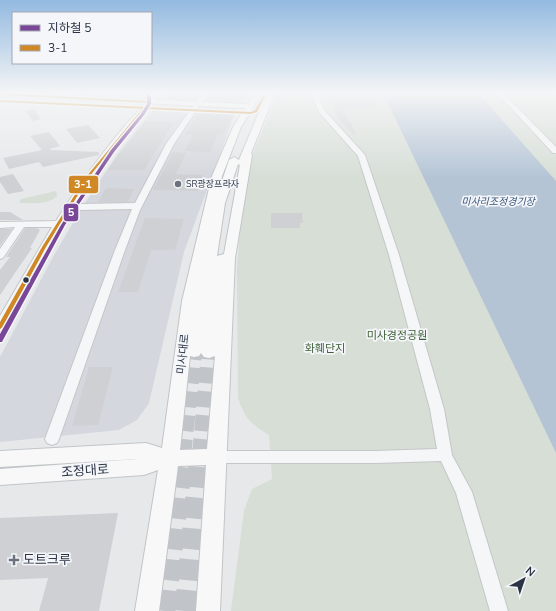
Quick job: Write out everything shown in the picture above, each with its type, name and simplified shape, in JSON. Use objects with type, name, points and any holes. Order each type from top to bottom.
[{"type":"main road","name":"미사대로","points":[[147,611],[175,420],[189,352],[189,301],[217,176],[240,122]]},
{"type":"main road","points":[[209,353],[210,328],[230,202],[239,169],[247,154],[260,122]]},
{"type":"main road","points":[[208,611],[216,457],[230,258],[247,154]]},
{"type":"main road","points":[[189,352],[190,359],[197,361],[212,359],[219,354],[225,346]]},
{"type":"main road","name":"조정대로","points":[[0,459],[146,451],[169,458],[216,457]]},
{"type":"main road","name":"조정대로","points":[[0,478],[144,467],[169,458]]},
{"type":"street","points":[[1,321],[58,224],[93,170],[133,122]]},
{"type":"street","points":[[52,439],[120,250],[138,206],[170,144],[186,122]]},
{"type":"street","points":[[331,122],[361,155],[366,169],[379,214],[394,255],[435,401],[444,455],[464,492],[499,611]]},
{"type":"street","points":[[528,122],[556,151]]},
{"type":"street","points":[[80,207],[138,206]]},
{"type":"street","points":[[0,256],[21,224]]},
{"type":"street","points":[[0,225],[58,224]]},
{"type":"street","points":[[216,457],[375,458],[444,455]]},
{"type":"shaded area","points":[[144,122],[232,122],[184,252],[149,403],[137,420],[119,430],[0,442],[0,357],[53,257],[81,209],[119,152]]},
{"type":"green space","name":"미사경정공원","points":[[266,122],[556,122],[556,611],[231,611],[244,511],[252,489],[272,479],[269,435],[249,420],[243,411],[238,398],[237,268],[240,230],[253,153]]},
{"type":"green space","points":[[56,191],[57,196],[49,201],[35,203],[19,202],[21,199]]},
{"type":"water","name":"미사리조정경기장","points":[[397,122],[503,122],[556,181],[556,453]]},
{"type":"building","points":[[146,122],[174,122],[144,170],[108,170],[119,153],[121,153]]},
{"type":"building","points":[[193,122],[230,122],[224,134],[218,134],[210,152],[185,151],[193,135],[185,134]]},
{"type":"building","points":[[341,122],[350,122],[356,133],[354,135]]},
{"type":"building","points":[[88,125],[100,138],[77,143],[66,129]]},
{"type":"building","points":[[49,132],[60,146],[50,150],[99,152],[99,155],[43,167],[39,162],[9,169],[3,158],[42,150],[30,136]]},
{"type":"building","name":"SR광장프라자","points":[[173,152],[186,153],[176,174],[203,175],[198,191],[153,190]]},
{"type":"building","points":[[13,174],[24,191],[8,194],[0,182],[0,177]]},
{"type":"building","points":[[106,188],[134,189],[128,202],[98,202]]},
{"type":"building","points":[[0,212],[10,212],[23,220],[0,220]]},
{"type":"building","points":[[271,213],[302,213],[303,223],[300,223],[300,228],[271,228]]},
{"type":"building","points":[[145,218],[184,219],[175,250],[151,250],[138,292],[118,292]]},
{"type":"building","points":[[25,228],[37,228],[40,230],[30,248],[32,248],[0,295],[0,270],[10,257],[6,257]]},
{"type":"building","points":[[0,229],[12,229],[0,246]]},
{"type":"building","points":[[89,367],[113,367],[98,425],[72,426]]},
{"type":"building","points":[[118,513],[99,611],[39,611],[48,578],[0,580],[0,518]]},
{"type":"tunnel","points":[[183,455],[194,352]]},
{"type":"tunnel","points":[[200,455],[209,353]]},
{"type":"tunnel","points":[[165,611],[183,454]]},
{"type":"tunnel","points":[[185,611],[200,454]]},
{"type":"metro line","name":"5","points":[[0,340],[63,225],[112,151],[137,122]]},
{"type":"transit line","name":"3-1","points":[[0,327],[44,247],[88,177],[133,122]]},
{"type":"place","name":"SR광장프라자","points":[[178,184]]},
{"type":"place","name":"도트크루","points":[[14,560]]},
{"type":"park label","name":"화훼단지","points":[[325,348]]}]
